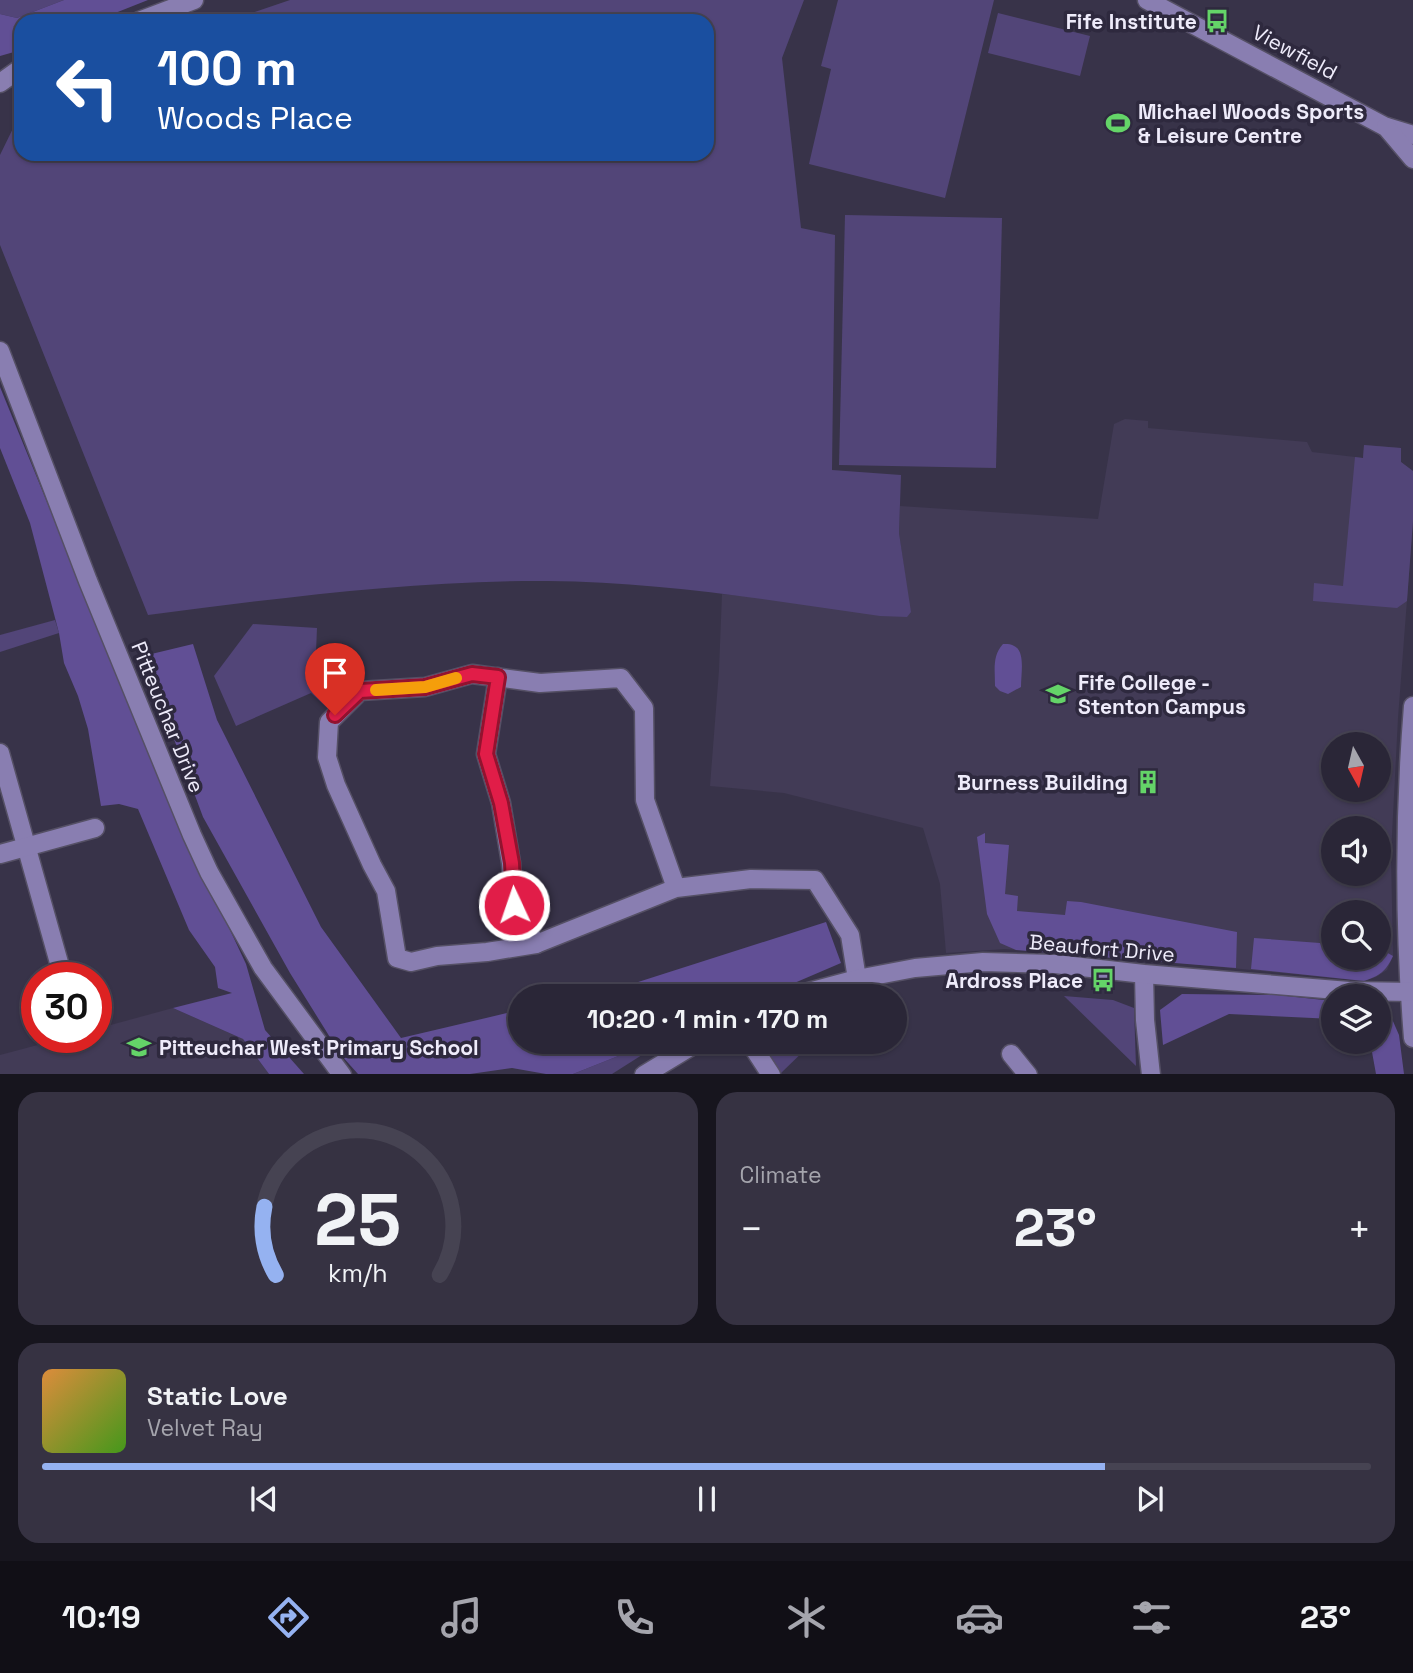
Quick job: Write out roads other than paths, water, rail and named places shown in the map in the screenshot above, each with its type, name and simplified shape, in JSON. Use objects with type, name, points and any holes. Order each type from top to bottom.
[{"type":"street","points":[[157,14],[194,0]]},
{"type":"street","name":"Viewfield","points":[[1147,0],[1384,126],[1413,135]]},
{"type":"street","points":[[0,83],[14,72]]},
{"type":"street","name":"Viewfield","points":[[1384,126],[1413,159]]},
{"type":"street","name":"Pitteuchar Drive","points":[[0,351],[88,581],[203,859],[262,968],[342,1074]]},
{"type":"street","points":[[676,888],[645,800],[644,708],[621,678],[540,683],[472,674],[425,687],[360,691],[328,722],[327,757],[336,785],[386,891],[397,958],[411,962],[437,956],[536,944],[676,888],[751,879],[815,880],[850,935],[857,979]]},
{"type":"street","points":[[498,677],[486,754],[501,803],[512,863],[514,905],[536,944]]},
{"type":"street","points":[[1413,706],[1406,831],[1413,1038]]},
{"type":"street","points":[[0,753],[59,962]]},
{"type":"street","points":[[0,854],[95,828]]},
{"type":"street","name":"Beaufort Drive","points":[[838,984],[915,968],[983,962],[1055,964],[1349,991],[1411,992]]},
{"type":"street","points":[[1144,974],[1145,1020],[1151,1074]]},
{"type":"street","points":[[644,1074],[678,1054]]},
{"type":"street","points":[[758,1054],[771,1074]]},
{"type":"street","points":[[1011,1054],[1028,1074]]},
{"type":"place","name":"Fife Institute","points":[[1217,21]]},
{"type":"place","name":"Michael Woods Sports & Leisure Centre","points":[[1118,123]]},
{"type":"place","name":"Fife College - Stenton Campus","points":[[1058,694]]},
{"type":"place","name":"Burness Building","points":[[1148,782]]},
{"type":"place","name":"Ardross Place","points":[[1103,980]]},
{"type":"place","name":"Pitteuchar West Primary School","points":[[139,1047]]}]
